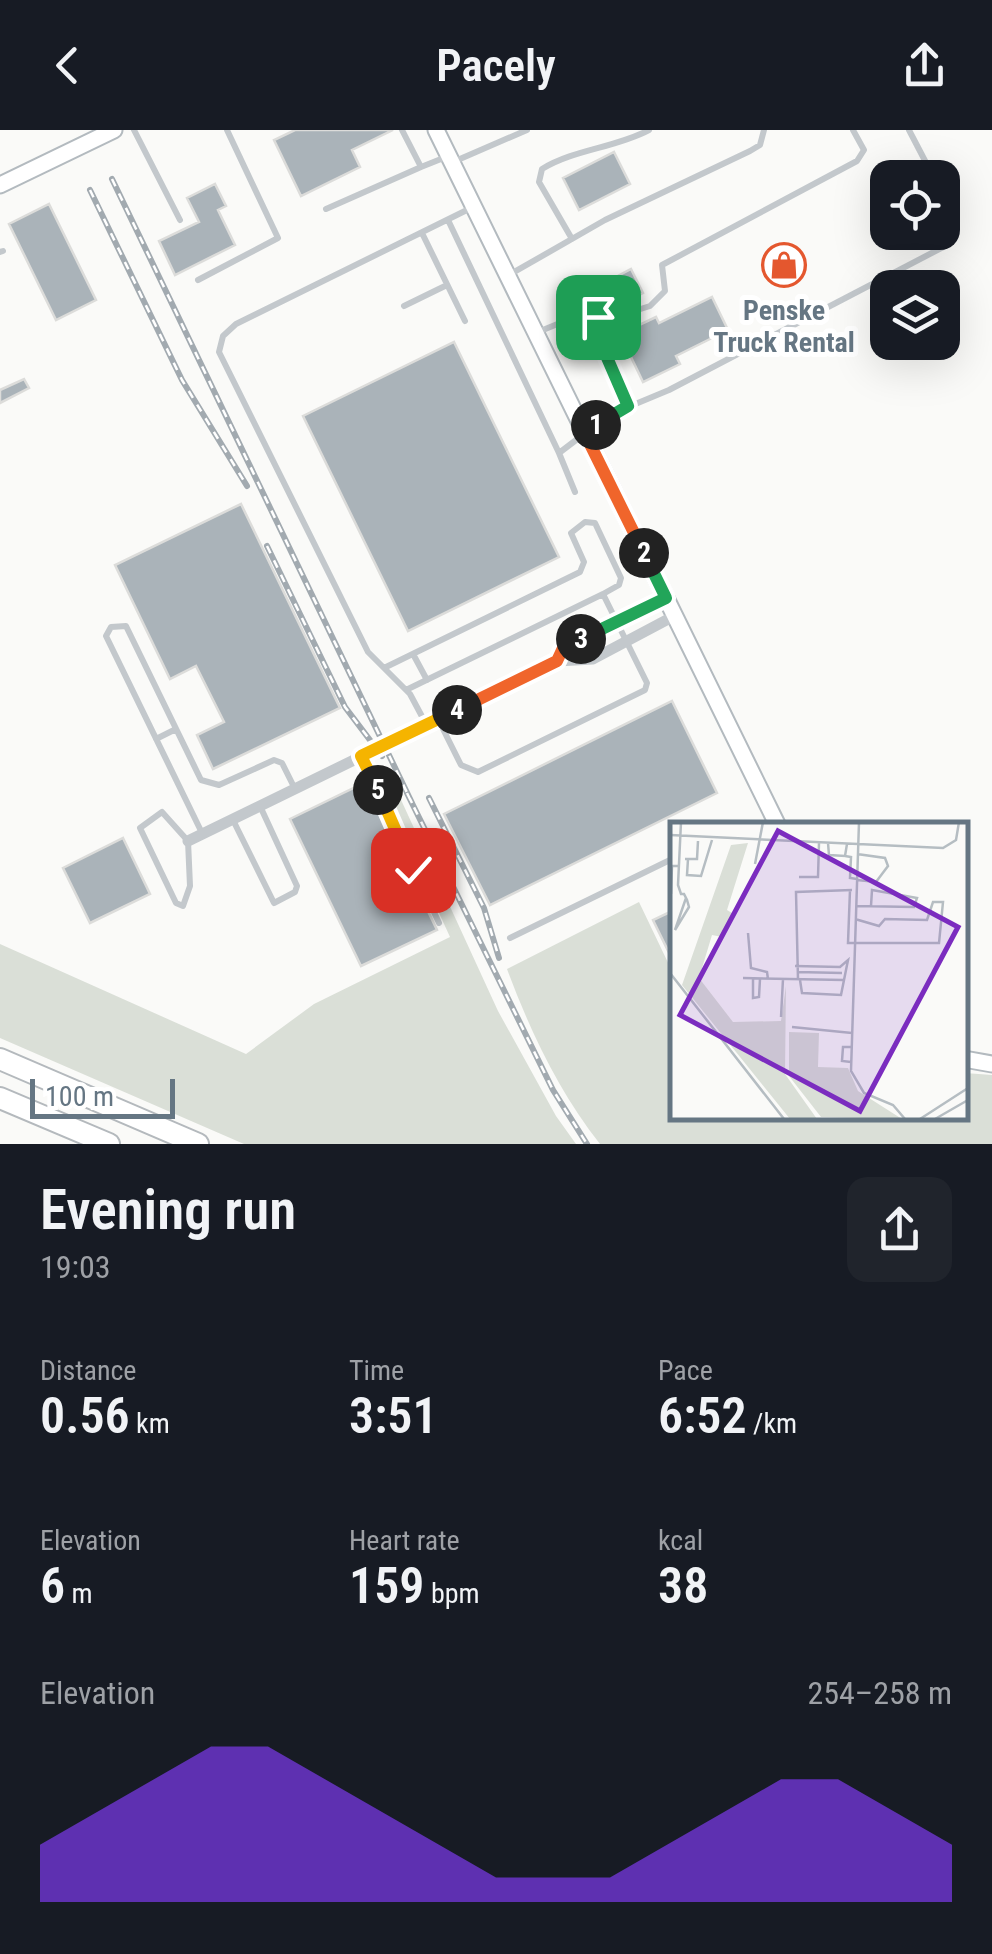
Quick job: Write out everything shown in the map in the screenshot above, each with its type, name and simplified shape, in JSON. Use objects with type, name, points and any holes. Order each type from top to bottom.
[{"type":"highway","points":[[0,1059],[198,1144]]},
{"type":"highway","points":[[0,1098],[110,1144]]},
{"type":"street","points":[[0,186],[114,130]]},
{"type":"street","points":[[436,130],[777,822]]},
{"type":"street","points":[[557,661],[563,648],[666,598]]},
{"type":"street","points":[[188,841],[557,661],[593,659],[676,615]]},
{"type":"street","points":[[967,1060],[992,1064]]},
{"type":"lane","points":[[134,130],[180,220]]},
{"type":"lane","points":[[198,280],[278,238],[227,130]]},
{"type":"lane","points":[[402,130],[421,167]]},
{"type":"lane","points":[[326,209],[421,167],[527,130]]},
{"type":"lane","points":[[572,239],[539,182],[542,168],[562,158],[620,144],[649,130]]},
{"type":"lane","points":[[508,276],[572,239],[750,151],[760,145],[764,130]]},
{"type":"lane","points":[[536,332],[589,316],[609,319],[650,306],[666,291],[662,265],[846,170],[864,150],[854,130]]},
{"type":"lane","points":[[909,130],[925,160]]},
{"type":"lane","points":[[474,206],[236,324],[224,336],[219,352],[368,652],[406,690],[461,764],[473,772],[645,690],[647,683],[603,594]]},
{"type":"lane","points":[[448,220],[574,492]]},
{"type":"lane","points":[[422,233],[465,321]]},
{"type":"lane","points":[[559,453],[586,436],[599,422],[628,406],[670,390],[938,250]]},
{"type":"lane","points":[[404,306],[447,286]]},
{"type":"lane","points":[[589,316],[628,406]]},
{"type":"lane","points":[[384,668],[580,572],[584,562],[571,533],[584,522],[598,527],[622,578],[619,586],[406,690]]},
{"type":"lane","points":[[202,834],[106,636],[111,627],[126,626],[208,785],[219,785],[274,760],[282,764],[295,789]]},
{"type":"lane","points":[[413,654],[427,680]]},
{"type":"lane","points":[[156,739],[176,729]]},
{"type":"lane","points":[[361,756],[439,924]]},
{"type":"lane","points":[[233,820],[274,902],[285,898],[297,886],[260,806]]},
{"type":"lane","points":[[162,812],[188,841],[188,899],[179,906],[140,826],[162,812]]},
{"type":"lane","points":[[510,938],[670,860]]},
{"type":"shaded area","points":[[391,778],[498,1011],[556,1116],[576,1144],[244,1144],[0,1038],[0,944],[246,1054],[314,1004],[450,937],[380,784]]},
{"type":"shaded area","points":[[639,902],[670,967],[670,1119],[967,1119],[967,1073],[992,1075],[992,1144],[600,1144],[547,1060],[507,969]]},
{"type":"building","points":[[295,130],[393,130],[352,150],[360,167],[301,196],[274,140]]},
{"type":"building","points":[[614,152],[630,184],[579,210],[563,178]]},
{"type":"building","points":[[215,184],[226,206],[218,210],[235,245],[175,275],[159,241],[199,222],[187,198]]},
{"type":"building","points":[[49,204],[96,300],[56,320],[9,224]]},
{"type":"building","points":[[631,269],[643,293],[626,302],[614,278]]},
{"type":"building","points":[[712,297],[728,330],[676,356],[680,364],[643,382],[620,334],[656,317],[659,323]]},
{"type":"building","points":[[454,342],[559,557],[408,631],[303,416]]},
{"type":"building","points":[[24,379],[29,388],[0,403],[0,390]]},
{"type":"building","points":[[241,504],[340,708],[213,769],[197,735],[224,722],[196,666],[170,679],[115,565]]},
{"type":"building","points":[[672,701],[717,793],[490,905],[444,814]]},
{"type":"building","points":[[366,782],[437,930],[361,966],[290,819]]},
{"type":"building","points":[[123,838],[150,894],[90,923],[63,868]]},
{"type":"building","points":[[670,912],[670,955],[653,920]]},
{"type":"railway","points":[[112,179],[412,803]]},
{"type":"railway","points":[[90,190],[182,380],[247,486]]},
{"type":"railway","points":[[267,546],[345,707],[382,756]]},
{"type":"railway","points":[[407,793],[553,1090],[587,1144]]},
{"type":"railway","points":[[429,798],[484,908],[499,958]]},
{"type":"place","name":"Penske Truck Rental","points":[[784,265]]},
{"type":"route","points":[[413,870],[361,756],[557,661],[563,648],[666,598],[586,436],[599,422],[628,406],[589,316],[598,317]]}]
